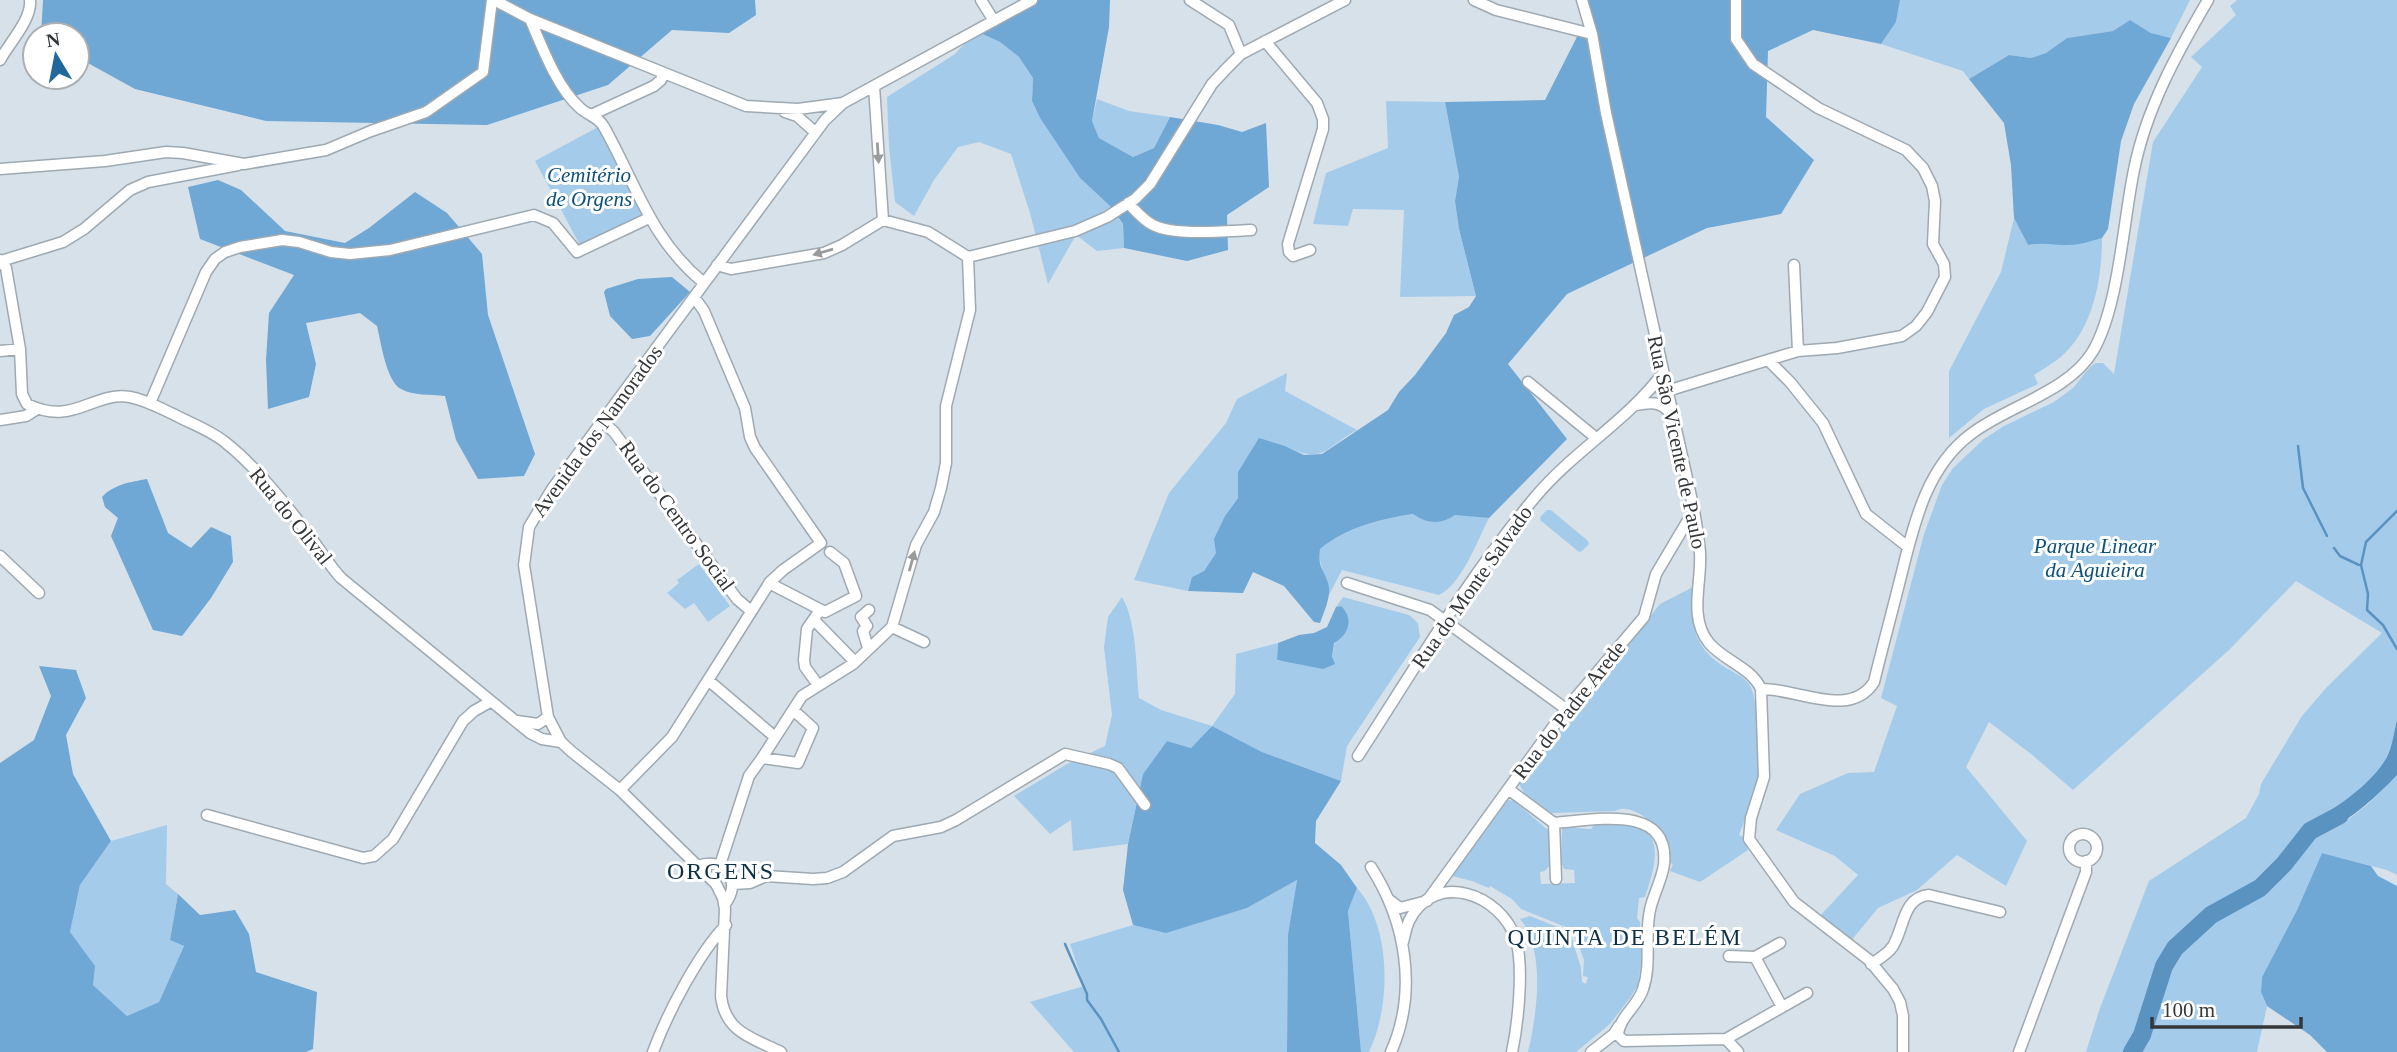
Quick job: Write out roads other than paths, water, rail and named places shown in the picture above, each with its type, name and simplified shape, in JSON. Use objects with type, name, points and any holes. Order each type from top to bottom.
[{"type":"street","points":[[0,60],[17,32],[26,23],[31,9],[30,0]]},
{"type":"street","points":[[37,409],[27,404],[22,394],[20,349],[6,268],[1,260],[63,242],[84,229],[130,190],[148,183],[326,150],[426,112],[483,72],[493,0],[530,19],[746,107],[798,109],[843,103]]},
{"type":"street","points":[[981,0],[994,21]]},
{"type":"street","name":"Avenida dos Namorados","points":[[781,1052],[741,1033],[728,1020],[722,1008],[726,925],[724,905],[716,884],[620,790],[561,742],[548,717],[524,565],[529,527],[537,510],[825,120],[843,103],[1032,0]]},
{"type":"street","points":[[1190,0],[1229,25],[1241,54]]},
{"type":"street","points":[[717,265],[731,269],[824,253],[883,220],[928,232],[968,257],[1074,231],[1107,217],[1150,184],[1212,85],[1241,54],[1345,0]]},
{"type":"street","points":[[1474,0],[1496,10],[1592,34]]},
{"type":"street","name":"Rua São Vicente de Paulo","points":[[1582,0],[1592,34],[1606,113],[1693,510],[1700,551],[1697,600],[1701,631],[1708,643],[1750,674],[1761,689]]},
{"type":"street","points":[[1650,390],[1667,391],[1798,351],[1837,348],[1902,336],[1916,326],[1927,312],[1945,277],[1944,264],[1933,244],[1936,208],[1932,186],[1923,168],[1906,150],[1818,108],[1753,64],[1736,39],[1736,0]]},
{"type":"street","points":[[1903,1052],[1903,1016],[1893,989],[1871,964],[1794,902],[1749,839],[1751,818],[1764,777],[1761,689],[1834,701],[1846,701],[1867,692],[1874,681],[1918,513],[1933,478],[1955,447],[1984,424],[2066,379],[2093,351],[2105,321],[2114,285],[2143,132],[2161,90],[2208,0]]},
{"type":"street","points":[[530,19],[561,83],[579,107],[602,123],[649,218],[666,245],[704,283]]},
{"type":"street","points":[[1265,41],[1321,110],[1323,130],[1288,244],[1289,253],[1293,256],[1310,250]]},
{"type":"street","points":[[591,116],[654,86],[661,80],[663,73]]},
{"type":"street","points":[[874,86],[883,220]]},
{"type":"street","points":[[772,109],[797,116],[815,132]]},
{"type":"street","points":[[798,109],[814,113],[825,120]]},
{"type":"street","points":[[0,169],[104,161],[166,152],[244,164]]},
{"type":"street","points":[[1128,203],[1156,227],[1206,232],[1251,230]]},
{"type":"street","points":[[150,403],[206,272],[215,259],[225,252],[282,240],[299,242],[331,252],[350,254],[377,251],[534,215],[553,223],[578,252],[649,218]]},
{"type":"street","points":[[720,865],[749,776],[802,696],[855,662],[892,626],[916,545],[934,512],[941,488],[946,463],[946,407],[970,310],[968,257]]},
{"type":"street","points":[[1794,265],[1798,351]]},
{"type":"street","points":[[620,790],[672,737],[769,583],[821,543],[755,448],[750,437],[745,408],[704,311],[694,297]]},
{"type":"street","points":[[0,351],[20,349]]},
{"type":"street","points":[[1769,360],[1823,423],[1866,514],[1908,547]]},
{"type":"street","name":"Rua do Monte Salvado","points":[[1358,756],[1495,548],[1538,494],[1650,390],[1663,373]]},
{"type":"street","points":[[1528,382],[1596,438]]},
{"type":"street","name":"Rua do Olival","points":[[0,419],[26,416],[37,409],[63,413],[115,397],[127,396],[150,403],[226,443],[244,459],[309,535],[326,562],[341,578],[511,719],[542,739],[561,742]]},
{"type":"street","points":[[1633,406],[1657,403],[1672,415]]},
{"type":"street","name":"Rua do Centro Social","points":[[602,421],[614,432],[737,598],[751,611]]},
{"type":"street","name":"Rua do Padre Arede","points":[[1403,942],[1408,921],[1427,901],[1566,709],[1644,617],[1656,574],[1693,510]]},
{"type":"street","points":[[818,685],[804,664],[807,629],[817,615],[856,596],[844,564],[830,552]]},
{"type":"street","points":[[0,556],[39,593]]},
{"type":"street","points":[[769,583],[817,615],[855,662]]},
{"type":"street","points":[[1347,583],[1430,610],[1566,709]]},
{"type":"street","points":[[846,601],[859,618],[865,614],[867,626],[863,631],[868,648]]},
{"type":"street","points":[[892,626],[923,642]]},
{"type":"street","points":[[708,680],[775,737]]},
{"type":"street","points":[[207,815],[363,858],[374,856],[393,839],[463,721],[490,702]]},
{"type":"street","points":[[762,758],[798,763],[813,728],[793,710]]},
{"type":"street","points":[[511,719],[538,724],[548,717]]},
{"type":"street","points":[[733,884],[750,883],[765,876],[813,879],[843,872],[893,836],[941,827],[956,820],[1065,754],[1118,768],[1144,805]]},
{"type":"street","points":[[1508,789],[1554,823],[1626,818],[1644,823],[1657,834],[1663,849],[1664,865],[1647,926],[1650,961],[1642,993],[1605,1042],[1591,1052]]},
{"type":"street","points":[[1554,823],[1556,878]]},
{"type":"street","points":[[2019,1052],[2085,872],[2086,861]]},
{"type":"street","points":[[698,866],[705,863],[720,865],[726,870],[733,884],[730,898],[724,905]]},
{"type":"street","points":[[1371,867],[1388,899],[1403,942],[1405,998],[1402,1021],[1391,1052]]},
{"type":"street","points":[[1388,899],[1400,908],[1442,894],[1470,894],[1493,906],[1516,940],[1517,1020],[1512,1052]]},
{"type":"street","points":[[1871,964],[1892,948],[1909,907],[1923,895],[2000,912]]},
{"type":"street","points":[[653,1052],[666,1020],[713,938],[726,925]]},
{"type":"street","points":[[1729,956],[1755,957],[1780,943]]},
{"type":"street","points":[[1755,957],[1782,1007]]},
{"type":"street","points":[[1605,1042],[1726,1039],[1807,993]]},
{"type":"street","points":[[1620,1024],[1618,1033],[1624,1041]]},
{"type":"street","points":[[1726,1039],[1738,1052]]},
{"type":"waterway","points":[[2298,446],[2303,488],[2327,536]]},
{"type":"waterway","points":[[2397,511],[2366,542],[2361,565],[2368,594],[2367,610],[2383,625],[2397,649]]},
{"type":"waterway","points":[[2334,548],[2340,556],[2359,565]]},
{"type":"waterway","points":[[2132,1052],[2142,1035],[2164,966],[2175,948],[2211,915],[2260,888],[2284,864],[2310,831],[2340,815]]},
{"type":"waterway","points":[[1065,944],[1087,994],[1087,1000],[1119,1052]]},
{"type":"district","name":"ORGENS","points":[[721,871]]},
{"type":"district","name":"QUINTA DE BELÉM","points":[[1625,937]]},
{"type":"park label","name":"Cemitério de Orgens","points":[[589,187]]},
{"type":"park label","name":"Parque Linear da Aguieira","points":[[2095,558]]}]
